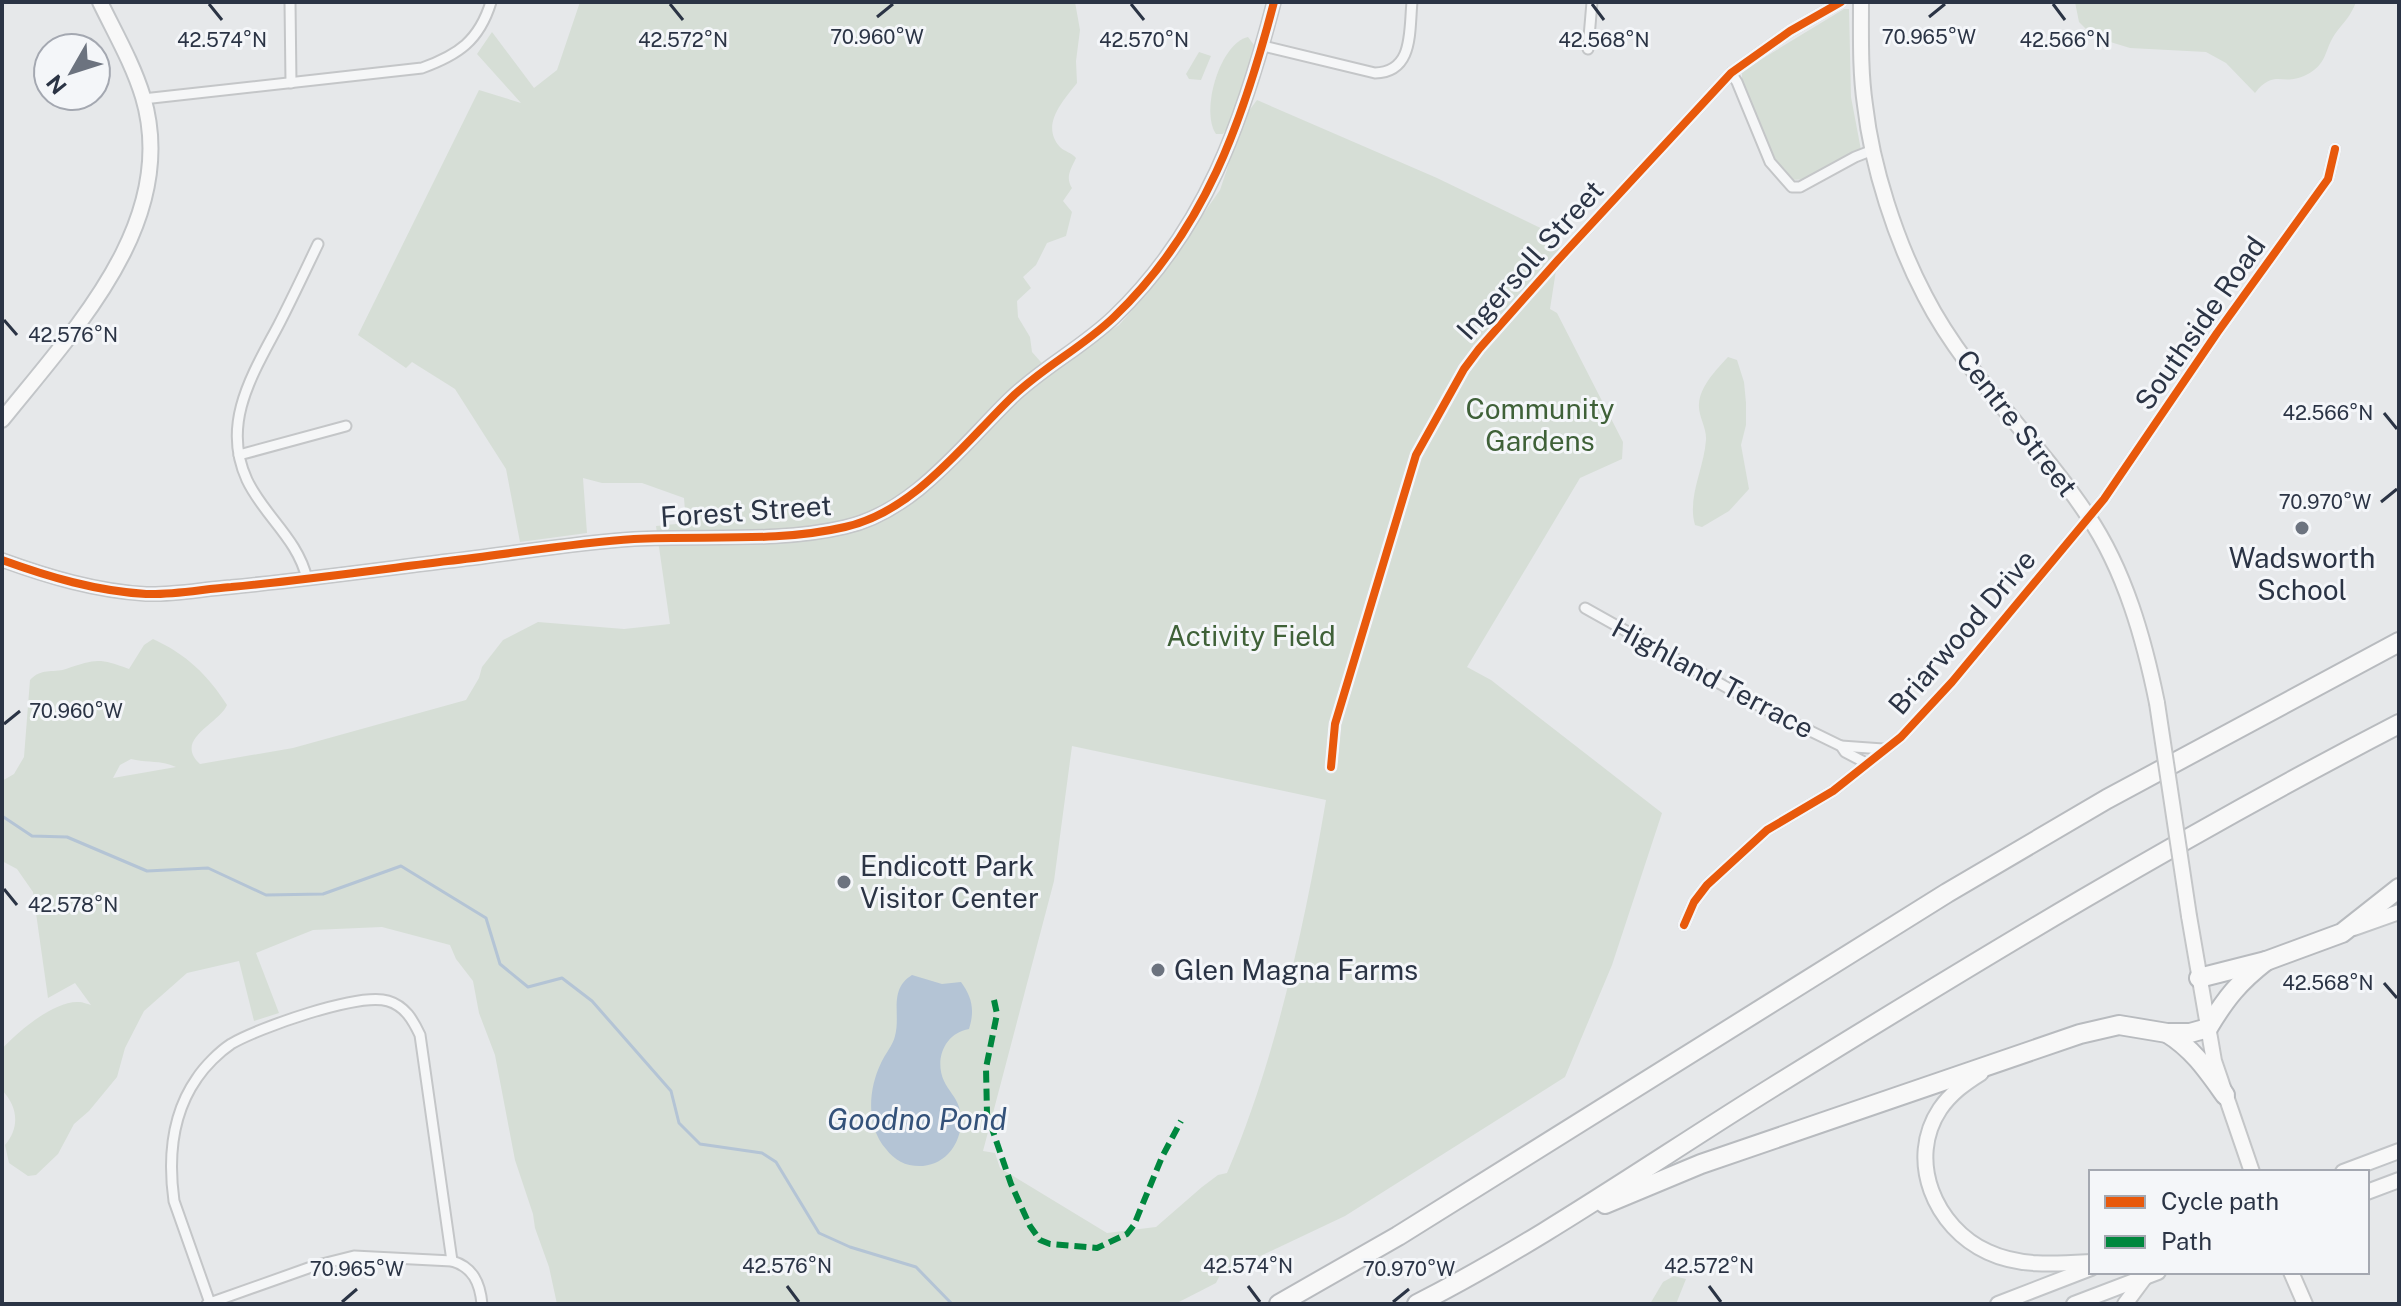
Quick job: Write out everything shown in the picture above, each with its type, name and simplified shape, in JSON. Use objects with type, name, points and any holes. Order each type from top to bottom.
[{"type":"highway","points":[[1279,1304],[1398,1236],[1947,893],[2107,799],[2399,642]]},
{"type":"highway","points":[[1417,1304],[1536,1235],[2075,902],[2305,772],[2399,724]]},
{"type":"highway","points":[[2199,978],[2266,961],[2342,933],[2399,888]]},
{"type":"highway","points":[[1536,1235],[1701,1164],[2080,1034],[2113,1026],[2135,1026],[2167,1033],[2190,1033],[2208,1028],[2227,996],[2242,979],[2266,961]]},
{"type":"highway","points":[[2167,1033],[2198,1056],[2225,1095]]},
{"type":"main road","points":[[2,420],[72,331],[130,241],[140,215],[152,159],[143,99],[128,58],[100,2]]},
{"type":"main road","name":"Centre Street","points":[[1861,2],[1863,92],[1873,150],[1904,249],[1924,295],[1964,359],[2089,517],[2103,540],[2143,640],[2157,703],[2208,1028],[2225,1095],[2251,1170]]},
{"type":"main road","points":[[2342,933],[2399,912]]},
{"type":"main road","points":[[1994,1065],[1961,1086],[1931,1125],[1924,1147],[1924,1162],[1933,1196],[1953,1228],[1987,1252],[2034,1263],[2089,1262]]},
{"type":"main road","points":[[2348,1170],[2399,1151]]},
{"type":"main road","points":[[2369,1191],[2399,1180]]},
{"type":"main road","points":[[1998,1304],[2089,1269]]},
{"type":"main road","points":[[2074,1304],[2151,1274]]},
{"type":"main road","points":[[2125,1304],[2151,1274]]},
{"type":"main road","points":[[2293,1277],[2303,1304]]},
{"type":"street","points":[[290,2],[291,83]]},
{"type":"street","points":[[143,99],[422,68],[443,60],[467,45],[491,2]]},
{"type":"street","name":"Forest Street","points":[[2,560],[78,585],[141,594],[307,579],[631,539],[821,531],[845,527],[886,510],[935,474],[1044,369],[1113,318],[1164,260],[1207,195],[1220,167],[1243,112],[1274,2]]},
{"type":"street","points":[[1263,46],[1375,73],[1387,73],[1406,53],[1412,2]]},
{"type":"street","points":[[1588,49],[1592,2]]},
{"type":"street","name":"Ingersoll Street","points":[[1331,767],[1335,724],[1416,455],[1464,369],[1558,260],[1731,73],[1756,53],[1841,2]]},
{"type":"street","points":[[1731,73],[1770,162],[1792,187],[1800,187],[1873,150]]},
{"type":"street","name":"Southside Road","points":[[2089,517],[2328,179],[2335,149]]},
{"type":"street","points":[[307,579],[297,552],[247,481],[236,430],[247,384],[318,244]]},
{"type":"street","points":[[239,455],[346,426]]},
{"type":"street","name":"Briarwood Drive","points":[[1684,925],[1694,902],[1707,885],[1767,830],[1822,798],[1901,737],[1933,704],[2089,517]]},
{"type":"street","name":"Highland Terrace","points":[[1585,608],[1767,710],[1841,746],[1883,749]]},
{"type":"street","name":"Highland Terrace","points":[[1841,746],[1845,752],[1866,763]]},
{"type":"street","points":[[452,1261],[420,1035],[406,1011],[395,1003],[385,999],[356,1000],[277,1024],[229,1046],[198,1077],[185,1097],[173,1137],[172,1187],[209,1303],[314,1266],[354,1256],[464,1264],[478,1282],[482,1304]]},
{"type":"green space","points":[[580,2],[1075,2],[1080,30],[1077,83],[1056,114],[1052,130],[1060,147],[1076,158],[1069,177],[1072,188],[1063,201],[1072,212],[1066,236],[1047,243],[1036,265],[1023,277],[1031,288],[1017,301],[1018,317],[1030,337],[1032,352],[1048,370],[1119,325],[1150,290],[1220,190],[1245,116],[1257,100],[1437,178],[1561,238],[1550,309],[1557,313],[1623,442],[1622,459],[1580,478],[1467,667],[1491,680],[1662,813],[1612,965],[1565,1077],[1345,1216],[1220,1275],[1216,1283],[1175,1304],[557,1304],[549,1267],[515,1160],[495,1055],[479,1013],[473,981],[456,959],[450,945],[382,927],[313,930],[256,953],[279,1013],[254,1021],[239,961],[187,973],[144,1011],[125,1048],[117,1077],[74,1124],[58,1154],[36,1175],[28,1176],[9,1163],[5,1145],[13,1131],[15,1117],[11,1103],[2,1090],[2,1049],[27,1026],[59,1006],[79,1002],[91,1005],[75,983],[48,998],[33,892],[17,869],[2,861],[2,781],[14,774],[24,757],[30,680],[34,676],[98,661],[129,669],[144,645],[153,639],[165,645],[195,666],[227,705],[195,739],[193,755],[200,764],[293,748],[466,700],[482,667],[503,640],[538,622],[624,629],[670,624],[656,526],[686,523],[684,498],[642,483],[602,483],[583,478],[587,533],[520,542],[506,469],[455,389],[412,362],[406,368],[358,335],[479,90],[521,103],[477,54],[492,32],[534,88],[557,70]],"holes":[[[1072,746],[1326,800],[1287,990],[1260,1084],[1227,1173],[1218,1175],[1202,1187],[1156,1227],[1107,1233],[1000,1168],[995,1153],[983,1151],[1054,881]],[[131,759],[165,763],[176,767],[113,778],[120,765]]]},
{"type":"green space","points":[[2075,2],[2356,2],[2313,71],[2298,78],[2268,81],[2255,93],[2226,63],[2206,52],[2130,48],[2094,37],[2079,22]]},
{"type":"green space","points":[[1844,9],[1849,9],[1851,97],[1861,150],[1809,179],[1791,180],[1774,160],[1742,84],[1742,71]]},
{"type":"green space","points":[[1248,37],[1254,45],[1243,91],[1223,134],[1216,134],[1210,110],[1216,79],[1229,51]]},
{"type":"green space","points":[[1199,52],[1211,56],[1201,80],[1189,79],[1186,74]]},
{"type":"green space","points":[[1728,357],[1737,360],[1744,382],[1746,425],[1741,445],[1749,489],[1729,511],[1702,527],[1695,525],[1693,514],[1694,493],[1706,440],[1700,397],[1714,372]]},
{"type":"green space","points":[[1674,1276],[1686,1279],[1676,1304],[1650,1304],[1663,1282]]},
{"type":"water","name":"Goodno Pond","points":[[912,975],[942,984],[961,982],[970,998],[972,1010],[969,1029],[948,1041],[940,1064],[944,1081],[959,1107],[959,1137],[942,1160],[923,1166],[907,1164],[890,1153],[875,1130],[871,1108],[873,1085],[895,1036],[900,988]]},
{"type":"waterway","points":[[2,816],[32,836],[67,837],[147,871],[208,868],[266,895],[323,894],[401,866],[486,918],[500,964],[528,987],[562,978],[592,1001],[671,1091],[679,1123],[700,1144],[762,1153],[776,1162],[819,1233],[850,1247],[916,1267],[952,1304]]},
{"type":"marked path","points":[[994,1000],[997,1014],[986,1068],[987,1114],[1011,1184],[1030,1226],[1040,1240],[1050,1244],[1097,1248],[1127,1234],[1134,1225],[1162,1157],[1181,1121]]},
{"type":"cycle path","points":[[2,560],[91,586],[167,594],[611,541],[793,535],[845,527],[870,519],[893,507],[935,475],[1021,389],[1102,328],[1146,283],[1173,248],[1216,172],[1249,89],[1274,2]]},
{"type":"cycle path","points":[[1331,767],[1335,724],[1416,455],[1464,369],[1558,260],[1731,73],[1790,31],[1841,2]]},
{"type":"cycle path","points":[[1684,925],[1694,902],[1707,885],[1767,830],[1833,791],[1901,737],[1952,682],[2104,499],[2217,333],[2328,179],[2335,149]]},
{"type":"place","name":"Wadsworth School","points":[[2302,528]]},
{"type":"place","name":"Endicott Park Visitor Center","points":[[844,882]]},
{"type":"place","name":"Glen Magna Farms","points":[[1158,970]]},
{"type":"park label","name":"Community Gardens","points":[[1540,425]]},
{"type":"park label","name":"Activity Field","points":[[1251,636]]}]
